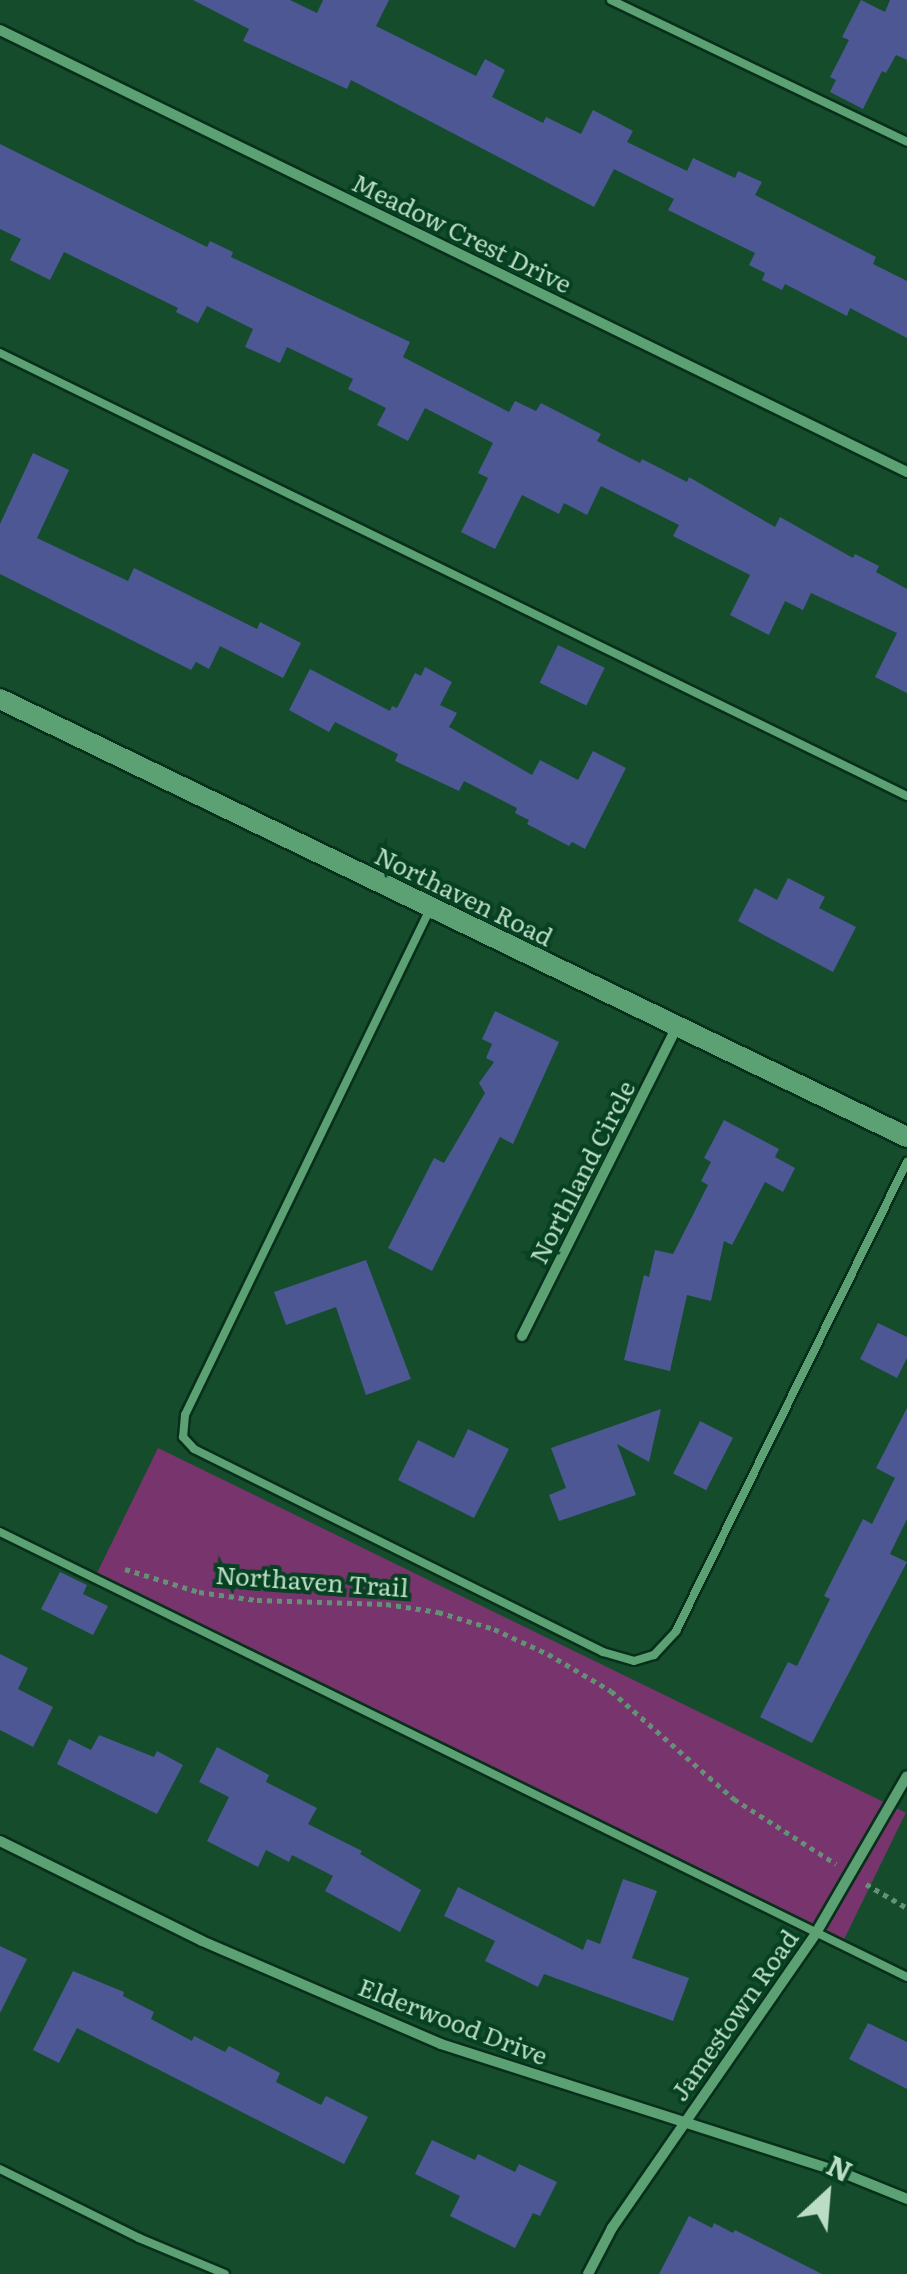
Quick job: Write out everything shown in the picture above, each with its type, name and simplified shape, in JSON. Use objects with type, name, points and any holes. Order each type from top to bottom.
[{"type":"street","name":"Meadow Crest Drive","points":[[0,30],[907,472]]},
{"type":"street","name":"Northaven Road","points":[[0,699],[907,1137]]},
{"type":"street","name":"Northland Circle","points":[[522,1336],[677,1026]]},
{"type":"street","name":"Jamestown Road","points":[[588,2274],[612,2228],[816,1933],[907,1776]]},
{"type":"street","name":"Elderwood Drive","points":[[0,1842],[202,1941],[441,2044],[907,2199]]},
{"type":"lane","points":[[612,0],[907,142]]},
{"type":"lane","points":[[0,353],[907,796]]},
{"type":"lane","points":[[431,907],[185,1415],[183,1436],[194,1449],[603,1652],[634,1661],[654,1655],[676,1631],[907,1162]]},
{"type":"lane","points":[[0,1532],[907,1977]]},
{"type":"lane","points":[[0,2169],[139,2238],[224,2274]]},
{"type":"path","name":"Northaven Trail","points":[[110,1563],[199,1592],[257,1600],[386,1604],[438,1612],[494,1629],[548,1654],[611,1692],[734,1799],[907,1908]]},
{"type":"shaded area","points":[[158,1448],[906,1813],[844,1939],[96,1575]]},
{"type":"building","points":[[193,0],[290,0],[317,13],[323,0],[389,0],[376,26],[476,76],[485,59],[505,70],[492,97],[543,123],[546,117],[581,134],[593,110],[633,131],[627,142],[687,171],[693,158],[735,178],[738,171],[762,182],[755,195],[876,257],[873,264],[907,281],[907,338],[850,308],[847,316],[785,284],[782,290],[762,280],[765,273],[749,265],[755,253],[668,210],[674,199],[614,169],[594,207],[351,80],[347,89],[243,41],[249,29]]},
{"type":"building","points":[[861,0],[885,12],[890,0],[907,0],[907,60],[896,55],[886,73],[882,71],[863,109],[830,92],[836,80],[830,77],[849,40],[842,37]]},
{"type":"building","points":[[0,144],[207,247],[210,241],[233,252],[231,257],[410,342],[403,357],[509,412],[515,401],[536,411],[541,403],[601,434],[597,441],[640,463],[642,459],[687,482],[689,477],[775,527],[780,517],[853,558],[855,554],[879,566],[876,572],[907,589],[907,693],[875,677],[897,633],[811,593],[803,610],[785,601],[769,635],[730,615],[750,575],[673,536],[679,525],[601,486],[587,515],[564,503],[559,514],[522,495],[495,549],[461,532],[488,478],[478,473],[493,443],[425,408],[408,441],[377,425],[386,408],[348,389],[353,379],[287,347],[280,363],[245,347],[253,329],[207,306],[198,323],[176,312],[178,308],[64,252],[50,280],[10,260],[21,239],[0,229]]},
{"type":"building","points":[[33,453],[69,470],[37,538],[128,581],[134,568],[257,629],[260,622],[301,643],[283,678],[220,646],[209,669],[196,662],[191,670],[0,574],[0,524]]},
{"type":"building","points":[[558,645],[605,668],[586,706],[540,683]]},
{"type":"building","points":[[425,667],[452,682],[440,705],[457,713],[449,727],[532,775],[540,760],[578,780],[593,751],[626,768],[585,849],[572,842],[569,846],[527,824],[529,820],[515,813],[517,808],[464,781],[459,791],[395,761],[398,754],[335,722],[329,732],[289,710],[310,669],[390,711],[392,706],[397,708],[415,673],[421,676]]},
{"type":"building","points":[[788,878],[825,897],[819,908],[856,927],[833,972],[738,921],[755,888],[777,900]]},
{"type":"building","points":[[495,1011],[559,1042],[513,1144],[500,1137],[432,1271],[388,1248],[434,1158],[444,1163],[485,1093],[479,1083],[494,1062],[486,1058],[492,1044],[482,1039]]},
{"type":"building","points":[[724,1120],[779,1149],[775,1157],[795,1168],[783,1192],[765,1182],[732,1245],[724,1241],[711,1301],[687,1295],[670,1371],[624,1360],[644,1275],[649,1277],[655,1250],[673,1254],[708,1185],[701,1181],[711,1162],[704,1158]]},
{"type":"building","points":[[366,1260],[411,1379],[366,1395],[336,1307],[286,1325],[274,1292]]},
{"type":"building","points":[[878,1323],[907,1337],[907,1358],[897,1378],[860,1359]]},
{"type":"building","points":[[907,1408],[907,1519],[890,1554],[907,1562],[812,1743],[760,1717],[788,1662],[797,1666],[830,1599],[824,1596],[863,1519],[872,1524],[895,1478],[876,1468]]},
{"type":"building","points":[[661,1409],[649,1462],[617,1444],[636,1495],[559,1521],[549,1495],[566,1488],[551,1448]]},
{"type":"building","points":[[700,1421],[733,1438],[706,1490],[673,1474]]},
{"type":"building","points":[[468,1429],[509,1449],[474,1518],[398,1480],[418,1440],[454,1458]]},
{"type":"building","points":[[60,1572],[87,1585],[83,1594],[108,1606],[93,1635],[41,1609]]},
{"type":"building","points":[[0,1654],[28,1668],[18,1689],[53,1707],[33,1747],[0,1730]]},
{"type":"building","points":[[99,1735],[154,1757],[157,1751],[183,1765],[157,1814],[57,1764],[69,1739],[91,1750]]},
{"type":"building","points":[[217,1747],[269,1775],[266,1782],[317,1808],[308,1824],[362,1851],[360,1854],[421,1890],[400,1932],[325,1891],[333,1876],[292,1855],[289,1862],[266,1850],[258,1867],[207,1841],[229,1797],[199,1782]]},
{"type":"building","points":[[623,1879],[657,1891],[632,1958],[689,1978],[673,2021],[544,1974],[538,1987],[485,1961],[495,1941],[444,1916],[458,1887],[583,1950],[587,1939],[600,1944]]},
{"type":"building","points":[[0,1946],[27,1959],[0,2013]]},
{"type":"building","points":[[73,1971],[124,1992],[123,1996],[154,2012],[151,2019],[192,2041],[194,2036],[225,2052],[229,2046],[280,2073],[276,2082],[321,2105],[326,2096],[368,2117],[344,2164],[77,2028],[59,2063],[33,2050]]},
{"type":"building","points":[[868,2023],[907,2042],[907,2089],[849,2059]]},
{"type":"building","points":[[432,2140],[475,2160],[478,2154],[515,2172],[519,2164],[557,2182],[540,2216],[533,2213],[515,2248],[450,2216],[460,2196],[415,2174]]},
{"type":"building","points":[[689,2216],[712,2228],[714,2223],[733,2233],[735,2230],[822,2274],[659,2274]]}]
